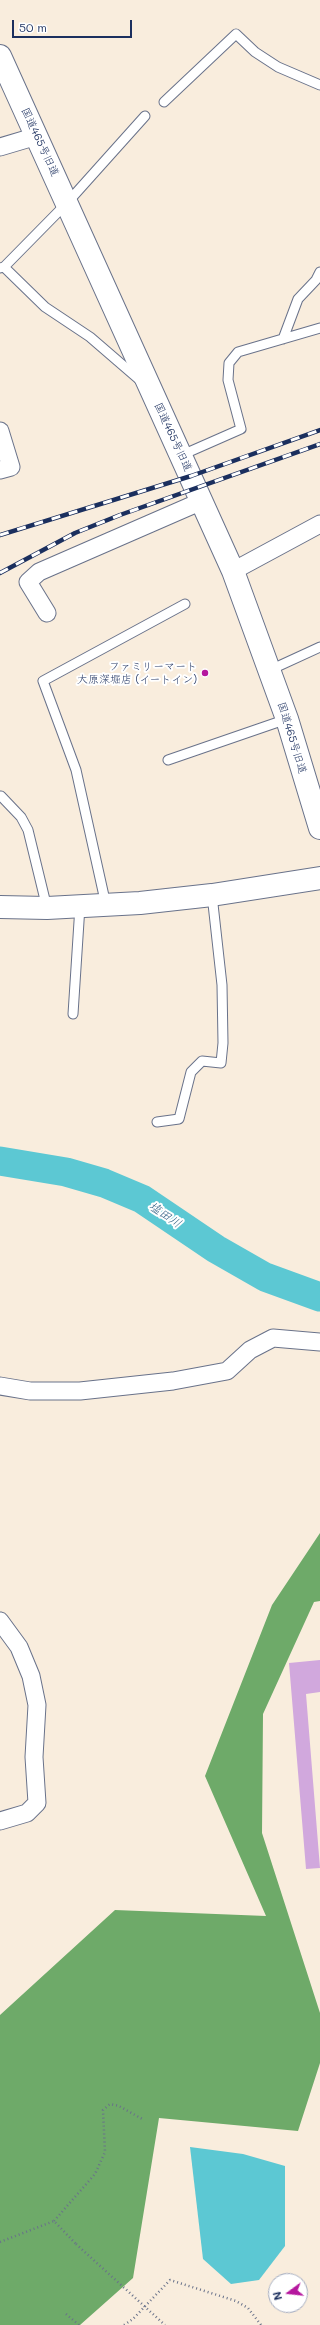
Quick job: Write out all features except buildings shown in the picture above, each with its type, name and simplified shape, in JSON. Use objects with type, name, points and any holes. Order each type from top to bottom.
[{"type":"street","name":"国道465号旧道","points":[[0,56],[233,571],[287,719],[320,828]]},
{"type":"street","points":[[0,147],[37,136]]},
{"type":"street","points":[[0,431],[11,467],[0,470]]},
{"type":"street","points":[[47,613],[28,582],[39,572],[202,501]]},
{"type":"street","points":[[233,571],[320,524]]},
{"type":"street","points":[[0,907],[47,908],[106,905],[212,896],[320,878]]},
{"type":"street","points":[[0,1386],[30,1391],[80,1391],[173,1381],[227,1371],[250,1350],[273,1338],[320,1342]]},
{"type":"street","points":[[0,1621],[19,1647],[31,1676],[37,1705],[34,1757],[37,1803],[27,1813],[0,1821]]},
{"type":"lane","points":[[164,102],[236,34],[255,52],[278,67],[320,85]]},
{"type":"lane","points":[[145,116],[67,202],[2,268],[45,307],[90,337],[151,390]]},
{"type":"lane","points":[[283,339],[298,299],[316,280],[320,272]]},
{"type":"lane","points":[[191,451],[241,428],[228,380],[229,363],[238,352],[320,328]]},
{"type":"lane","points":[[106,905],[76,770],[43,681],[185,604]]},
{"type":"lane","points":[[270,670],[320,647]]},
{"type":"lane","points":[[168,760],[287,719]]},
{"type":"lane","points":[[1,796],[21,817],[28,830],[47,908]]},
{"type":"lane","points":[[157,1122],[179,1119],[192,1072],[202,1061],[221,1063],[223,1043],[222,985],[212,896]]},
{"type":"lane","points":[[73,1014],[80,906]]},
{"type":"path","points":[[0,2242],[54,2221],[95,2174],[105,2152],[103,2110],[110,2104],[119,2106],[144,2120]]},
{"type":"path","points":[[54,2221],[76,2244],[165,2325]]},
{"type":"path","points":[[124,2325],[133,2319],[170,2280],[236,2300],[248,2308],[261,2325]]},
{"type":"path","points":[[66,2314],[79,2325]]},
{"type":"green space","points":[[320,1533],[320,1601],[314,1602],[263,1714],[262,1833],[320,2013],[320,2063],[298,2131],[159,2118],[133,2278],[80,2325],[0,2325],[0,2015],[115,1910],[266,1916],[205,1776],[272,1605]]},
{"type":"water","points":[[190,2147],[243,2154],[285,2166],[285,2246],[259,2280],[231,2284],[203,2259]]},
{"type":"waterway","name":"塩田川","points":[[0,1161],[66,1172],[104,1183],[142,1199],[216,1249],[265,1277],[320,1297]]},
{"type":"railway","points":[[0,535],[191,476],[320,430]]},
{"type":"railway","points":[[0,573],[75,533],[120,515],[320,444]]},
{"type":"place","name":"ファミリーマート 大原深堀店 (イートイン)","points":[[205,673]]}]
